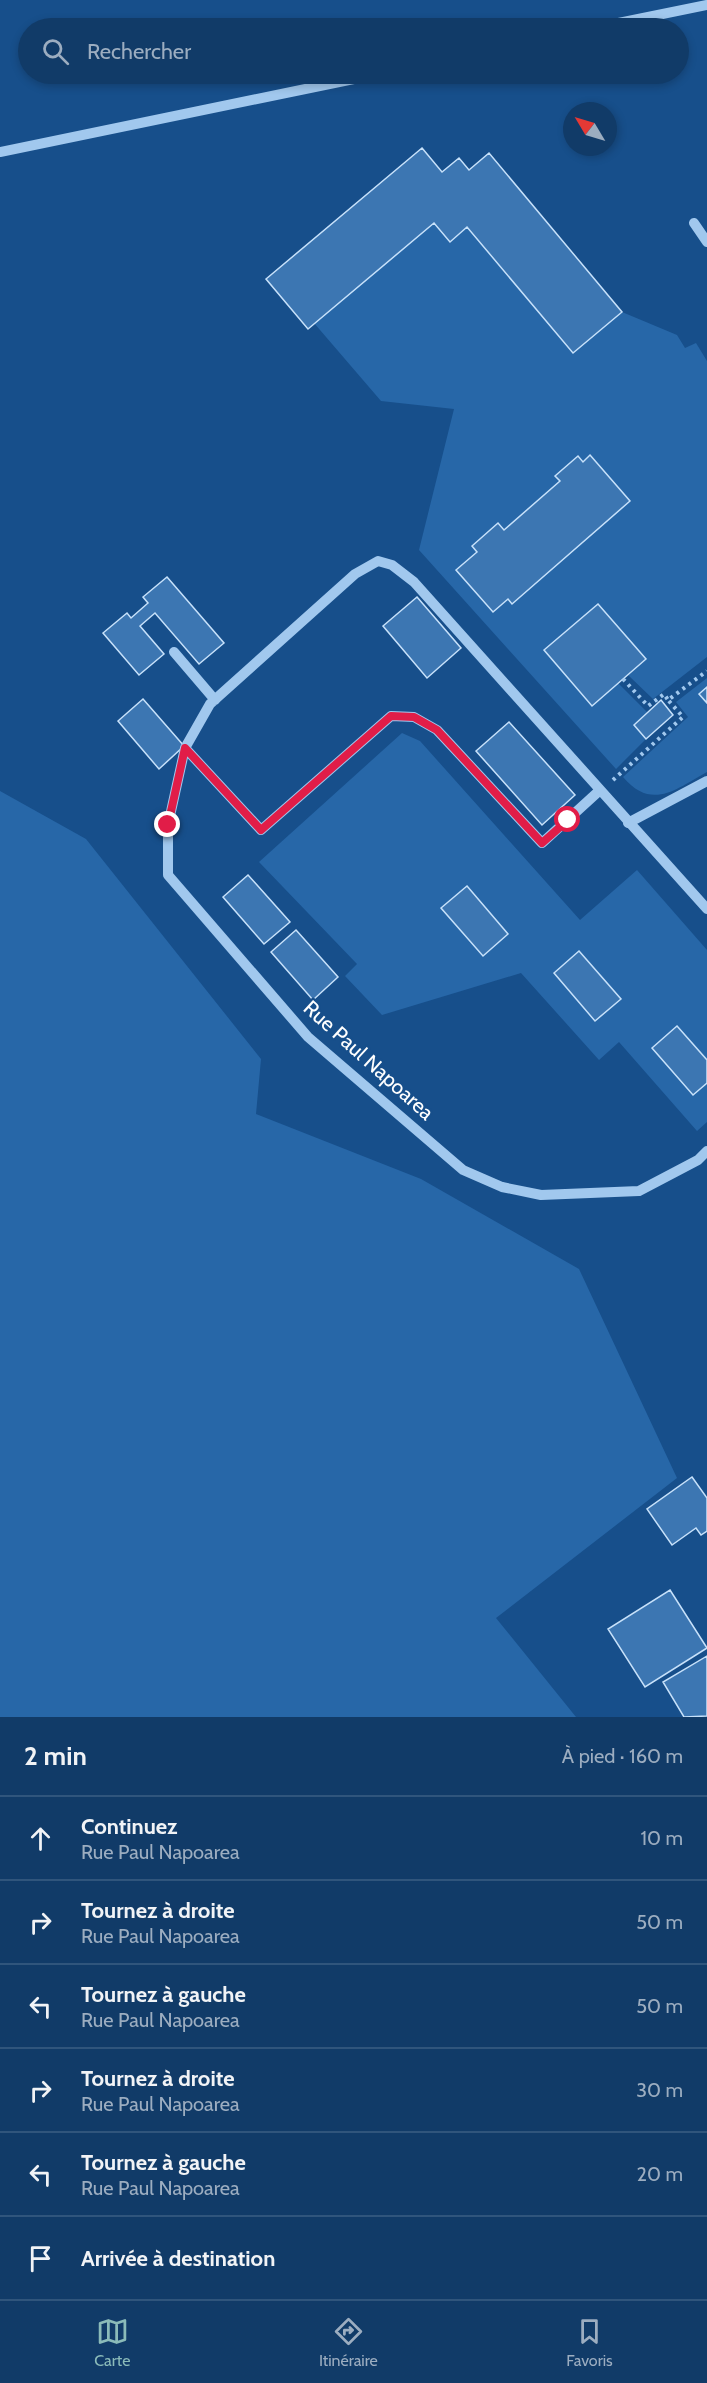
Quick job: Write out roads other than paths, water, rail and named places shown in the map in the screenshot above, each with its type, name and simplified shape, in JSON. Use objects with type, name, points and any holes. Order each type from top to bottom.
[{"type":"street","points":[[643,18],[707,5]]},
{"type":"street","points":[[0,152],[330,84]]},
{"type":"street","points":[[694,222],[707,242]]},
{"type":"street","name":"Rue Paul Napoarea","points":[[707,909],[414,582],[392,566],[378,561],[355,574],[210,704],[185,748],[168,825],[168,875],[308,1037],[463,1170],[502,1187],[541,1196],[639,1191],[698,1160],[707,1150]]},
{"type":"street","points":[[174,652],[215,700]]},
{"type":"street","points":[[185,748],[261,830],[391,716],[414,717],[437,730],[542,843],[599,791]]},
{"type":"street","points":[[628,823],[707,781]]}]
